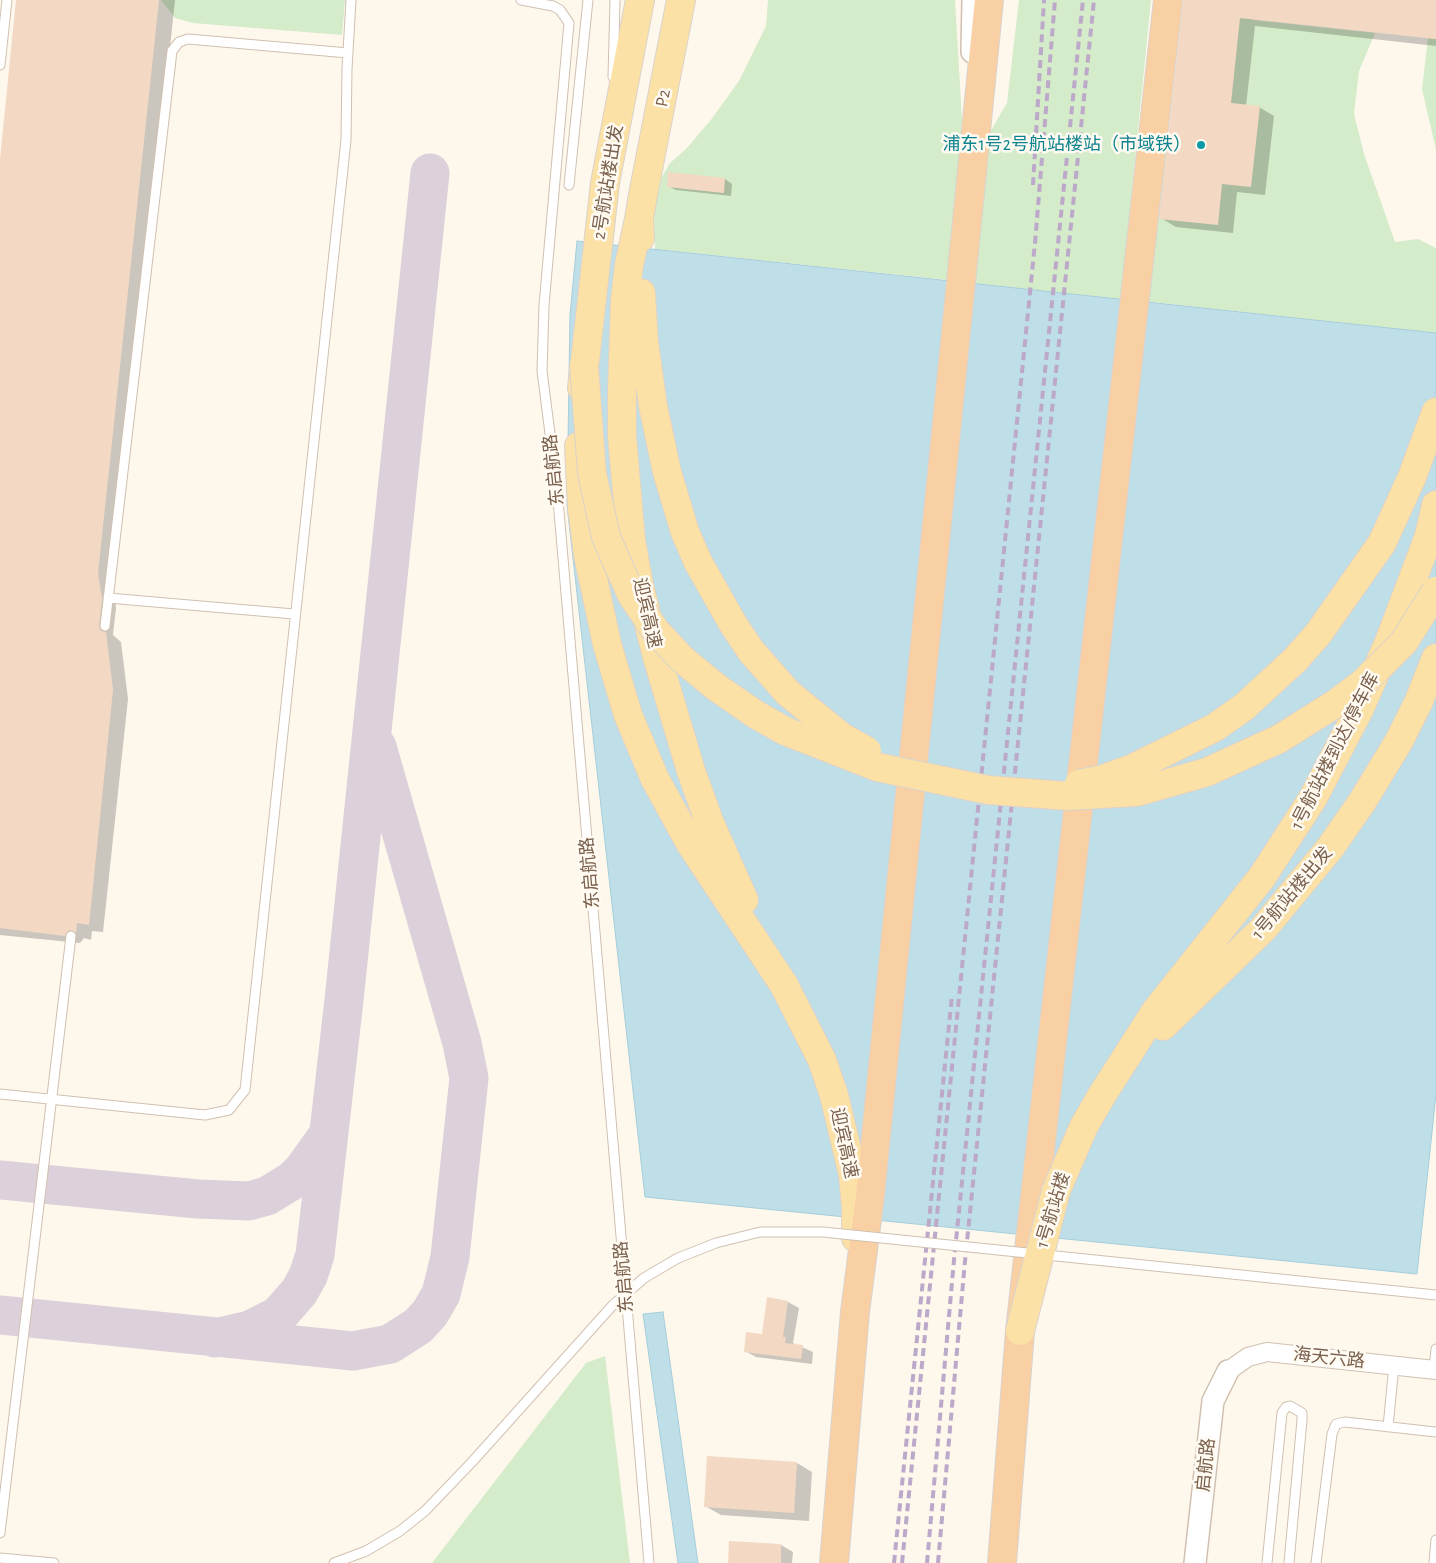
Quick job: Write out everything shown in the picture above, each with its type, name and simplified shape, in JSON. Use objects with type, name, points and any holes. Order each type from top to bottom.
[{"type":"highway","points":[[834,1563],[855,1312],[870,1196],[989,0]]},
{"type":"highway","points":[[1002,1563],[1020,1331],[1168,0]]},
{"type":"main road","name":"2号航站楼出发","points":[[584,365],[605,183],[640,0]]},
{"type":"main road","name":"P2","points":[[641,207],[681,0]]},
{"type":"main road","points":[[641,207],[644,342],[653,406],[667,472],[685,532],[714,593],[751,651],[788,693],[815,716],[842,737],[880,758],[907,771],[945,782]]},
{"type":"main road","name":"迎宾高速","points":[[641,207],[629,265],[625,298],[622,391],[626,488],[639,585],[670,705],[706,813],[733,878],[822,1060],[834,1096],[851,1165],[856,1208],[855,1312]]},
{"type":"main road","points":[[584,365],[592,473],[606,537],[632,594],[655,630],[682,659],[716,687],[785,731],[877,767],[988,790],[1067,796],[1136,792],[1206,772],[1279,739],[1338,702],[1385,664],[1415,627],[1436,592]]},
{"type":"main road","name":"迎宾高速","points":[[584,365],[578,426],[582,508],[596,599],[617,682],[639,745],[686,835],[730,906],[784,985]]},
{"type":"main road","points":[[1030,793],[1102,779],[1158,757],[1214,728],[1270,684],[1318,634],[1382,543],[1412,477],[1436,412]]},
{"type":"main road","name":"1号航站楼到达/停车库","points":[[1102,1095],[1155,1012],[1262,877],[1313,798],[1359,710],[1390,642],[1429,536],[1436,506]]},
{"type":"main road","name":"1号航站楼出发","points":[[1102,1095],[1166,1022],[1263,929],[1330,848],[1362,802],[1399,741],[1419,701],[1436,658]]},
{"type":"main road","name":"1号航站楼","points":[[1020,1331],[1056,1191],[1080,1134],[1102,1095]]},
{"type":"street","points":[[973,0],[972,68],[975,150]]},
{"type":"street","name":"海天六路","points":[[1228,1371],[1248,1357],[1268,1352],[1435,1370]]},
{"type":"street","name":"启航路","points":[[1195,1563],[1213,1400],[1228,1371]]},
{"type":"lane","points":[[0,64],[7,0]]},
{"type":"lane","points":[[0,1094],[205,1116],[228,1110],[245,1090],[294,614],[308,506],[346,140],[351,0]]},
{"type":"lane","name":"东启航路","points":[[521,0],[553,6],[560,10],[569,23],[544,306],[542,371],[557,488],[649,1563]]},
{"type":"lane","points":[[569,185],[588,0]]},
{"type":"lane","points":[[605,183],[615,0]]},
{"type":"lane","points":[[105,626],[172,51],[179,42],[188,39],[348,53]]},
{"type":"lane","points":[[108,598],[294,614]]},
{"type":"lane","points":[[0,1533],[24,1318],[53,1100],[72,936]]},
{"type":"lane","points":[[334,1563],[366,1550],[400,1531],[425,1511],[472,1462],[612,1306],[644,1278],[678,1258],[725,1241],[760,1232],[823,1232],[1436,1295]]},
{"type":"lane","points":[[1435,1370],[1436,1349]]},
{"type":"lane","points":[[1388,1427],[1394,1365]]},
{"type":"lane","points":[[1267,1563],[1282,1413],[1286,1407],[1290,1406],[1302,1413],[1302,1420],[1289,1563]]},
{"type":"lane","points":[[1316,1563],[1336,1424],[1345,1422],[1436,1432]]},
{"type":"lane","points":[[1434,1563],[1436,1540]]},
{"type":"lane","points":[[0,1558],[54,1563]]},
{"type":"green space","points":[[161,0],[345,0],[342,35],[193,23],[175,18]]},
{"type":"green space","points":[[768,0],[955,0],[963,137],[949,280],[655,249],[654,203],[659,182],[670,163],[686,149],[710,121],[739,81],[766,26]]},
{"type":"green space","points":[[1019,0],[1151,0],[1121,299],[971,283],[987,137],[1007,103]]},
{"type":"green space","points":[[1254,0],[1253,20],[1375,33],[1359,71],[1354,114],[1364,154],[1395,242],[1418,239],[1436,248],[1436,333],[1143,301],[1155,177],[1207,30]]},
{"type":"green space","points":[[1428,38],[1436,39],[1436,150],[1422,89]]},
{"type":"green space","points":[[605,1356],[630,1563],[432,1563],[586,1363]]},
{"type":"water","points":[[577,241],[1436,333],[1436,1094],[1417,1274],[645,1197],[567,505],[570,315]]},
{"type":"water","points":[[663,1312],[698,1563],[678,1563],[643,1314]]},
{"type":"building","points":[[16,0],[159,0],[98,573],[102,599],[99,626],[101,631],[106,632],[113,690],[89,925],[77,923],[76,933],[69,930],[65,936],[0,928],[0,159]]},
{"type":"building","name":"浦东1号2号航站楼站（市域铁）","points":[[1183,0],[1436,0],[1436,39],[1240,18],[1231,103],[1260,106],[1251,187],[1222,184],[1218,225],[1159,219]]},
{"type":"building","points":[[668,172],[725,178],[724,193],[667,187]]},
{"type":"building","points":[[767,1297],[788,1301],[783,1337],[786,1337],[785,1343],[803,1345],[801,1359],[744,1352],[746,1332],[762,1334]]},
{"type":"building","points":[[707,1456],[797,1462],[794,1513],[704,1507]]},
{"type":"building","points":[[729,1541],[781,1544],[781,1563],[728,1563]]},
{"type":"taxiway","points":[[215,1338],[250,1330],[278,1316],[299,1292],[308,1276],[315,1255],[344,1000],[430,173]]},
{"type":"taxiway","points":[[0,1315],[353,1351],[390,1344],[418,1326],[430,1313],[441,1294],[450,1257],[469,1078],[462,1043],[377,747]]},
{"type":"taxiway","points":[[0,1180],[198,1199],[249,1201],[267,1196],[293,1180],[303,1170],[328,1135]]},
{"type":"railway","points":[[1033,185],[1044,0]]},
{"type":"railway","points":[[902,1563],[1035,243],[1055,0]]},
{"type":"railway","points":[[927,1563],[954,1260],[1083,0]]},
{"type":"railway","points":[[938,1563],[965,1261],[1094,0]]},
{"type":"railway","points":[[894,1563],[952,996]]},
{"type":"place","name":"浦东1号2号航站楼站（市域铁）","points":[[1201,145]]}]
